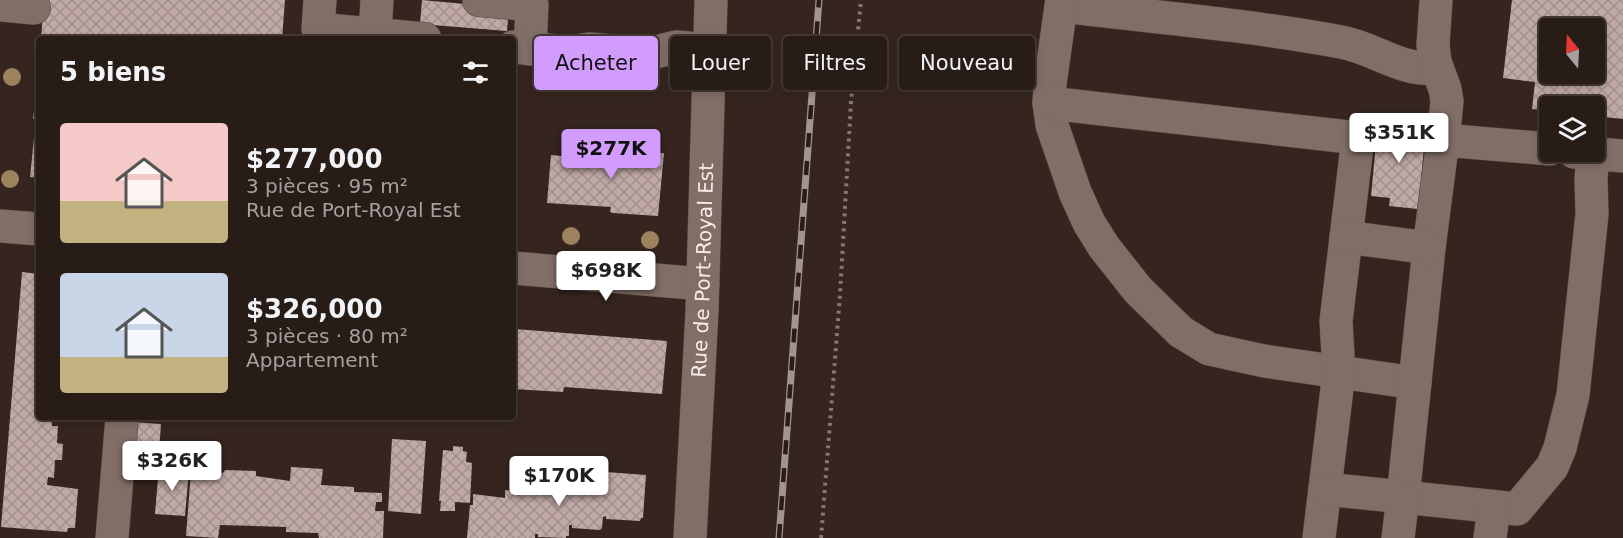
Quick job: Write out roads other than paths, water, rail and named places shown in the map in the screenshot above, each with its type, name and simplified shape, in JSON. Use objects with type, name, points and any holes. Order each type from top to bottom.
[{"type":"street","points":[[320,0],[318,29],[395,36]]},
{"type":"street","points":[[375,34],[377,0]]},
{"type":"street","points":[[479,0],[532,5],[521,48],[569,52],[589,49],[648,54],[670,48]]},
{"type":"street","name":"Rue de Port-Royal Est","points":[[710,36],[711,0]]},
{"type":"street","points":[[1398,538],[1447,100],[1433,45],[1436,0]]},
{"type":"street","points":[[1415,383],[1264,361],[1220,352],[1195,343],[1181,332],[1137,290],[1089,223],[1075,192],[1052,126],[1049,103],[1050,84],[1062,3],[1292,33],[1349,43],[1412,68],[1424,70],[1437,68]]},
{"type":"street","points":[[0,5],[33,8]]},
{"type":"street","name":"Rue de Port-Royal Est","points":[[690,538],[703,284],[709,90]]},
{"type":"street","points":[[1049,103],[1358,138],[1336,321],[1340,372],[1319,538]]},
{"type":"street","points":[[1443,140],[1539,148]]},
{"type":"street","points":[[1325,489],[1402,497],[1492,522],[1517,509],[1552,467],[1567,424],[1579,357],[1592,214],[1591,179],[1595,162]]},
{"type":"street","points":[[0,226],[36,229]]},
{"type":"street","points":[[1346,237],[1429,248]]},
{"type":"street","points":[[516,268],[703,284]]},
{"type":"street","points":[[112,538],[123,420]]},
{"type":"railway","points":[[779,538],[819,0]]}]
